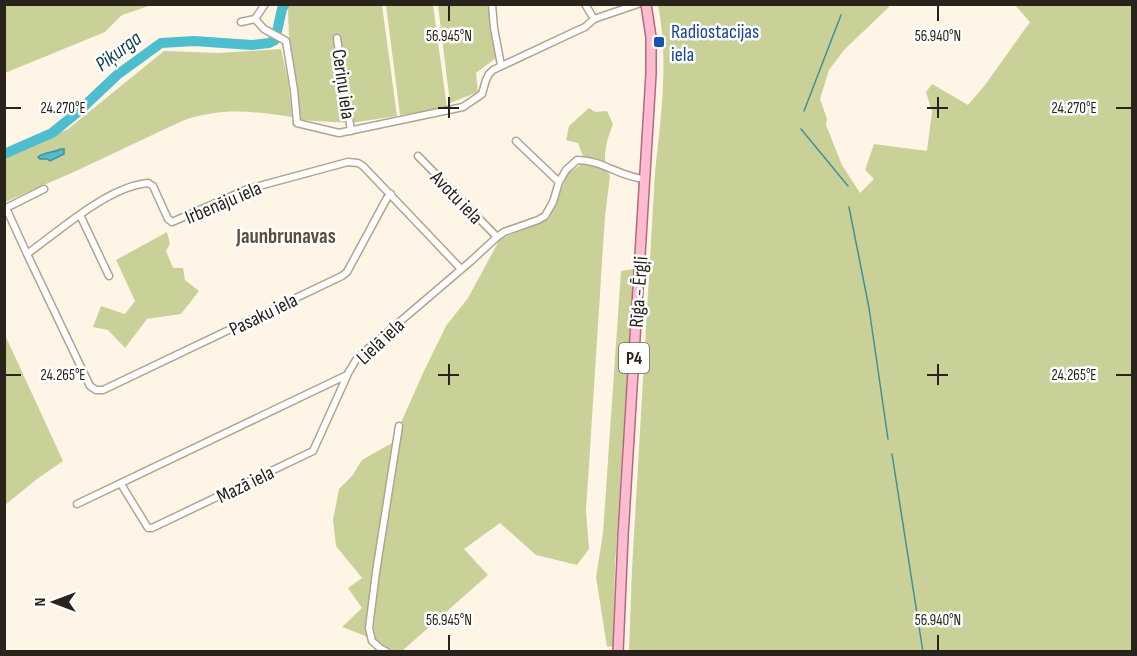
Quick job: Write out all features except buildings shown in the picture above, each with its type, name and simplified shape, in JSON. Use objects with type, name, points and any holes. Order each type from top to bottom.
[{"type":"main road","name":"Rīga - Ērgļi","points":[[618,651],[652,58],[651,29],[646,4]]},
{"type":"street","points":[[241,22],[255,19],[265,4]]},
{"type":"street","points":[[492,4],[501,65]]},
{"type":"street","points":[[585,4],[594,19]]},
{"type":"street","points":[[255,19],[264,29],[286,41],[297,123],[339,133],[463,107],[482,94],[489,74],[501,65],[585,27],[594,19],[638,4]]},
{"type":"street","name":"Ceriņu iela","points":[[337,38],[351,131]]},
{"type":"street","points":[[516,141],[559,182]]},
{"type":"street","name":"Avotu iela","points":[[418,156],[497,237]]},
{"type":"street","name":"Lielā iela","points":[[77,504],[347,375],[362,354],[497,237],[545,216],[553,202],[559,182],[566,170],[577,160],[590,160],[629,177],[645,179]]},
{"type":"street","name":"Irbenāju iela","points":[[27,254],[114,194],[141,183],[153,186],[168,219],[172,222],[248,189],[348,162],[363,166],[461,269]]},
{"type":"street","points":[[27,254],[6,208],[44,189]]},
{"type":"street","name":"Pasaku iela","points":[[27,254],[90,386],[96,390],[102,390],[342,276],[347,272],[391,194]]},
{"type":"street","points":[[80,216],[109,276]]},
{"type":"street","name":"Mazā iela","points":[[121,484],[148,528],[177,517],[313,451],[347,375]]},
{"type":"street","points":[[387,651],[372,641],[369,628],[399,426]]},
{"type":"green space","points":[[5,4],[152,5],[122,15],[105,32],[5,73]]},
{"type":"green space","points":[[291,4],[382,5],[397,116],[351,123],[299,120],[289,38],[288,9]]},
{"type":"green space","points":[[386,5],[433,5],[447,108],[400,115]]},
{"type":"green space","points":[[438,5],[488,5],[496,58],[476,73],[478,92],[450,103]]},
{"type":"green space","points":[[658,5],[891,5],[844,50],[829,70],[820,99],[827,119],[826,125],[842,165],[860,193],[874,179],[865,170],[874,144],[927,151],[932,112],[926,92],[932,84],[968,105],[985,85],[1030,22],[1015,5],[1132,5],[1132,651],[629,651],[655,172],[663,88],[663,47]]},
{"type":"green space","points":[[281,49],[288,80],[292,117],[264,113],[223,112],[182,121],[5,202],[4,159],[68,129],[164,51],[219,53]]},
{"type":"green space","points":[[589,108],[595,112],[607,111],[613,124],[605,157],[610,176],[605,216],[586,511],[589,549],[577,565],[536,555],[500,523],[464,549],[488,575],[402,651],[386,649],[363,635],[342,627],[362,608],[348,588],[362,578],[336,546],[333,520],[339,489],[352,476],[362,460],[392,443],[446,326],[468,298],[500,239],[549,219],[568,173],[585,162],[578,143],[566,140],[569,126]]},
{"type":"green space","points":[[167,232],[170,244],[166,251],[173,268],[183,268],[185,280],[199,291],[181,314],[147,319],[125,348],[108,330],[93,327],[101,306],[125,314],[135,301],[116,260]]},
{"type":"green space","points":[[634,269],[615,565],[613,646],[607,647],[596,577],[603,533],[621,271]]},
{"type":"green space","points":[[5,335],[63,461],[5,505]]},
{"type":"water","points":[[64,149],[64,154],[50,161],[38,157],[44,154]]},
{"type":"waterway","name":"Piķurga","points":[[4,154],[52,133],[117,75],[161,43],[194,41],[252,45],[275,40],[285,4]]},
{"type":"waterway","points":[[804,111],[841,15]]},
{"type":"waterway","points":[[801,129],[848,186]]},
{"type":"waterway","points":[[849,207],[869,308],[888,439]]},
{"type":"waterway","points":[[892,454],[923,652]]},
{"type":"place","name":"Radiostacijas iela","points":[[659,42]]},
{"type":"district","name":"Jaunbrunavas","points":[[286,236]]}]
